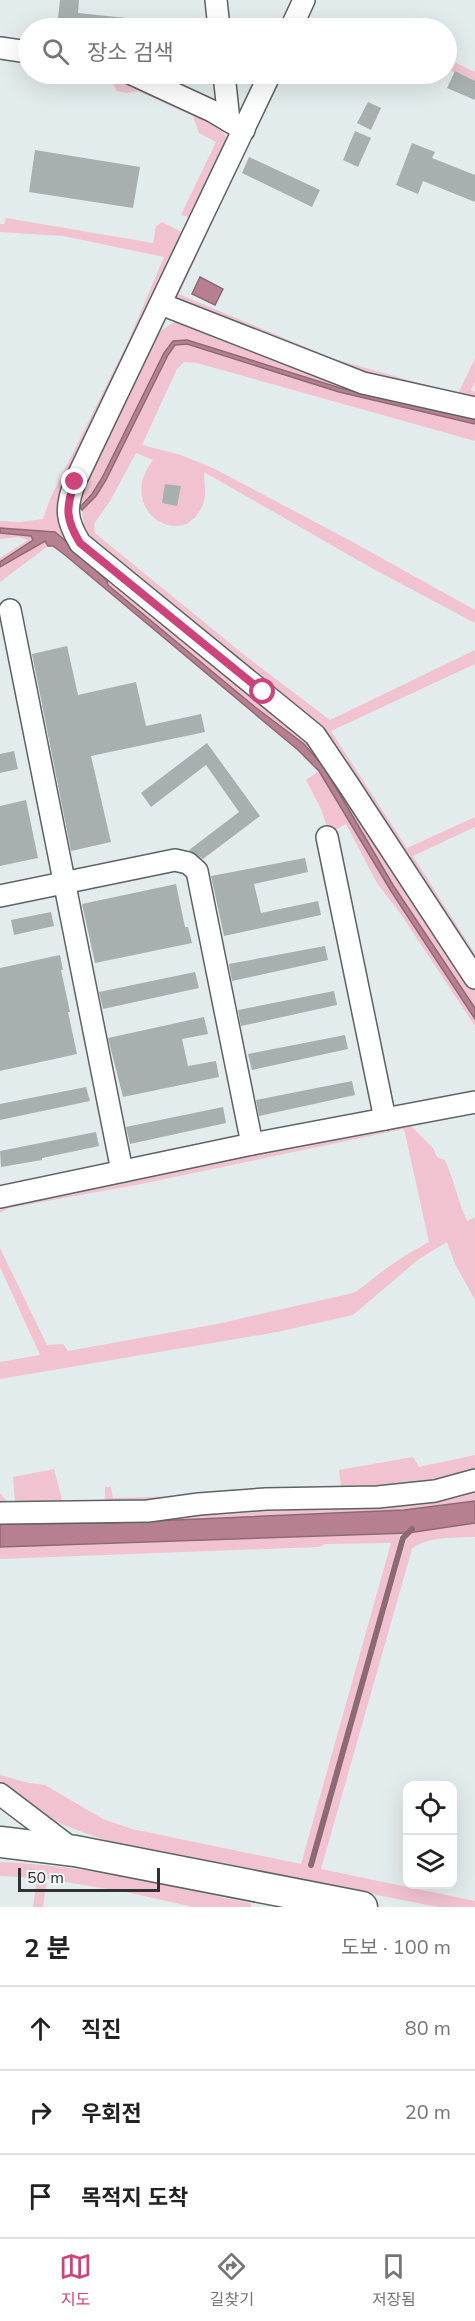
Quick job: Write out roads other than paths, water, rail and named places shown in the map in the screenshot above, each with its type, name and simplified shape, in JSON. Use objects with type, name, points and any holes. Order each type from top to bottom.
[{"type":"main road","points":[[0,1842],[75,1851],[362,1907]]},
{"type":"street","points":[[216,0],[218,18]]},
{"type":"street","points":[[296,18],[304,0]]},
{"type":"street","points":[[0,48],[18,51]]},
{"type":"street","points":[[156,84],[237,126]]},
{"type":"street","points":[[226,84],[237,126]]},
{"type":"street","points":[[264,84],[237,126],[161,304],[68,498],[67,510],[71,528],[80,543],[315,735],[475,978]]},
{"type":"street","points":[[161,304],[363,382],[475,408]]},
{"type":"street","points":[[10,610],[122,1171]]},
{"type":"street","points":[[327,837],[385,1119]]},
{"type":"street","points":[[0,896],[175,860],[188,862],[197,871],[252,1144]]},
{"type":"street","points":[[0,1197],[252,1144],[475,1102]]},
{"type":"street","points":[[0,1513],[148,1511],[199,1504],[266,1499],[378,1497],[435,1491],[475,1480]]},
{"type":"street","points":[[0,1794],[75,1851]]},
{"type":"waterway","points":[[311,1865],[403,1538],[412,1529]]}]
